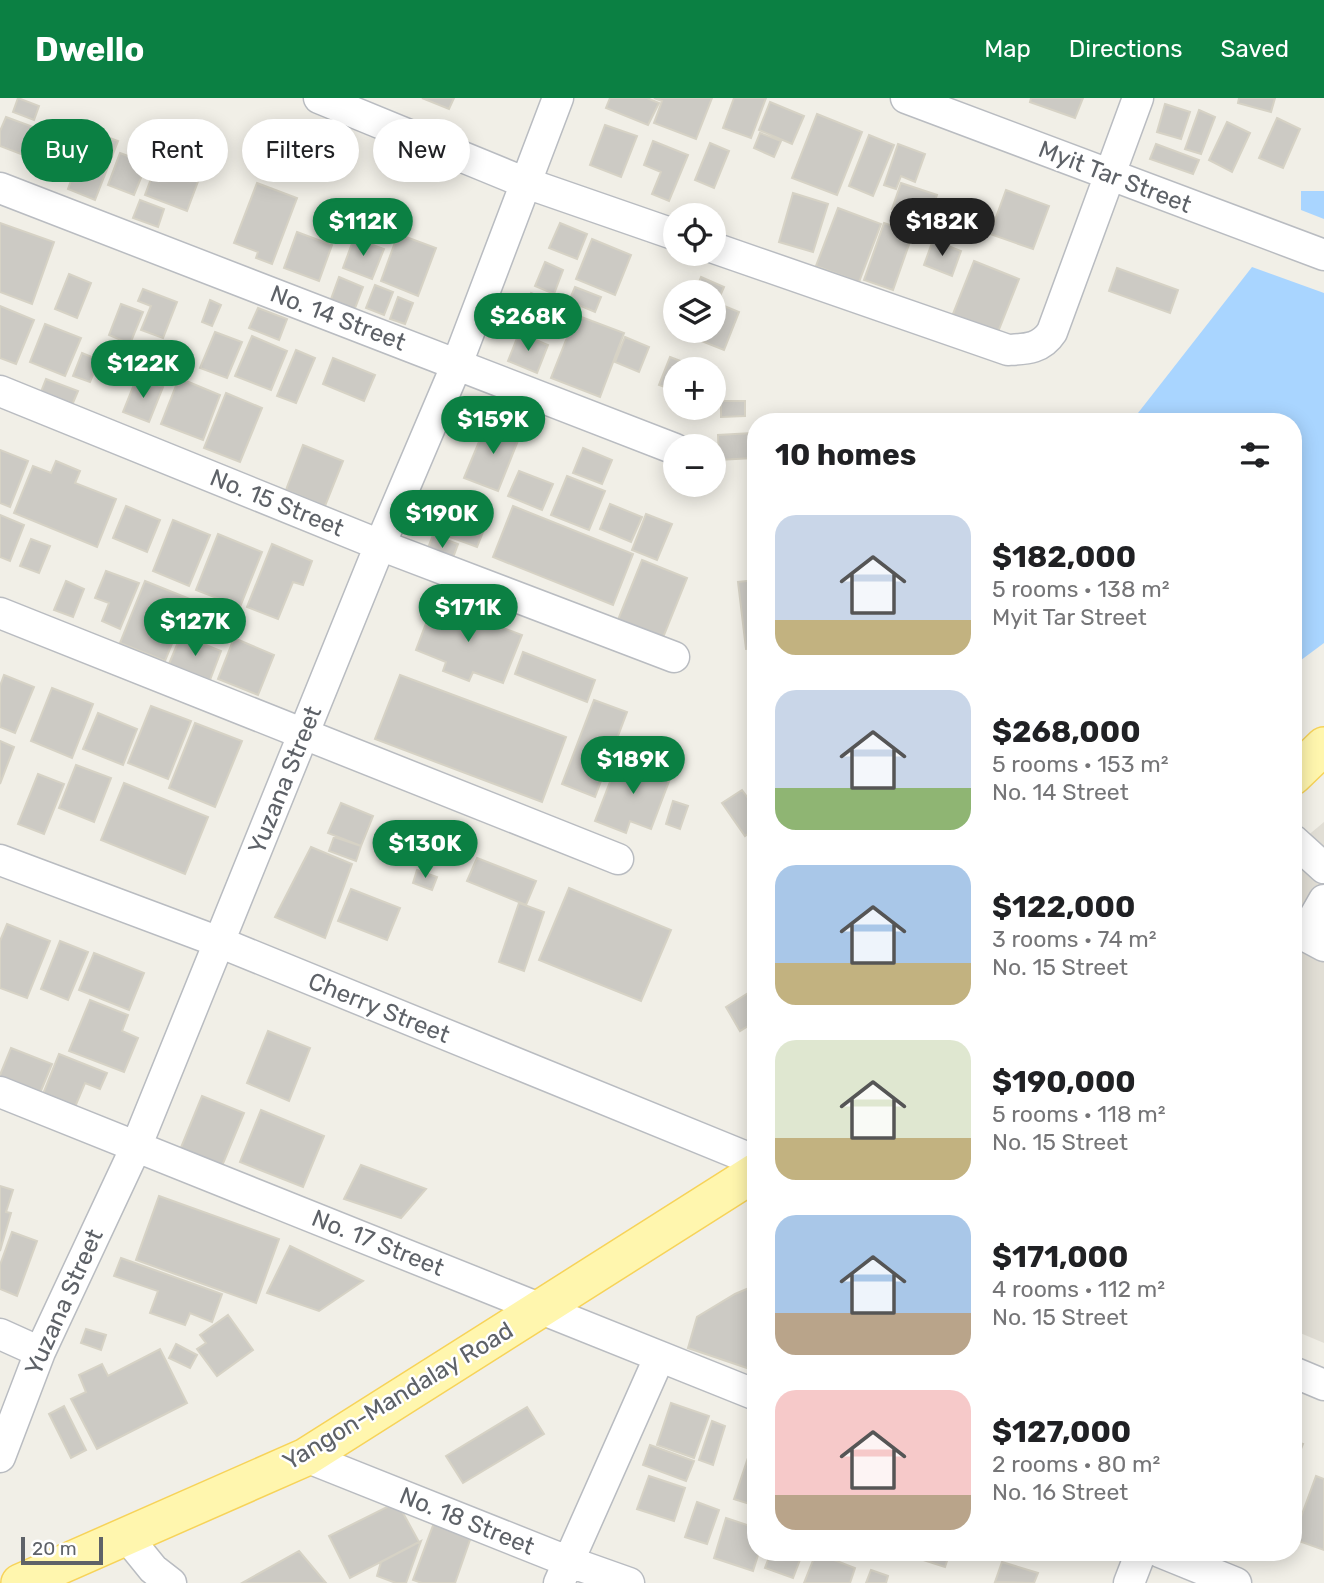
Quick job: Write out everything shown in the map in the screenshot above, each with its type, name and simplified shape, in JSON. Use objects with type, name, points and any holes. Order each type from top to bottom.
[{"type":"main road","points":[[1302,767],[1324,746]]},
{"type":"main road","name":"Yangon-Mandalay Road","points":[[20,1583],[306,1457],[747,1178]]},
{"type":"street","points":[[319,98],[526,183],[663,230]]},
{"type":"street","name":"Yuzana Street","points":[[0,1457],[40,1352],[136,1147],[380,545],[457,364],[558,98]]},
{"type":"street","name":"Myit Tar Street","points":[[906,98],[1324,256]]},
{"type":"street","points":[[726,252],[1008,350],[1029,349],[1046,342],[1052,332],[1138,98]]},
{"type":"street","name":"No. 14 Street","points":[[0,188],[663,444]]},
{"type":"street","name":"No. 15 Street","points":[[0,391],[380,545],[674,657]]},
{"type":"street","points":[[0,613],[618,859]]},
{"type":"street","points":[[1302,848],[1324,869]]},
{"type":"street","name":"Cherry Street","points":[[0,860],[219,942],[747,1157]]},
{"type":"street","points":[[1324,900],[1308,928],[1309,937],[1324,946]]},
{"type":"street","name":"No. 17 Street","points":[[0,1093],[747,1392]]},
{"type":"street","points":[[0,1334],[40,1352]]},
{"type":"street","points":[[563,1572],[659,1358]]},
{"type":"street","points":[[1302,1376],[1324,1385]]},
{"type":"street","name":"No. 18 Street","points":[[306,1457],[563,1572],[629,1583]]},
{"type":"street","points":[[127,1537],[153,1569],[171,1583]]},
{"type":"street","points":[[1129,1583],[1138,1561]]},
{"type":"street","points":[[1182,1561],[1236,1583]]},
{"type":"shaded area","points":[[1324,822],[1324,1343],[1302,1334],[1302,840]]},
{"type":"water","points":[[1301,191],[1324,191],[1324,219],[1301,210]]},
{"type":"water","points":[[1252,267],[1324,293],[1324,643],[1302,659],[1302,413],[1138,413]]},
{"type":"building","points":[[18,98],[39,106],[34,119],[13,112]]},
{"type":"building","points":[[422,98],[454,98],[449,109]]},
{"type":"building","points":[[610,98],[647,98],[659,103],[648,125],[606,108]]},
{"type":"building","points":[[654,98],[712,98],[696,139],[654,123],[662,101]]},
{"type":"building","points":[[734,98],[766,98],[751,138],[723,128]]},
{"type":"building","points":[[1031,98],[1083,98],[1075,118],[1030,102]]},
{"type":"building","points":[[1239,98],[1275,98],[1271,112],[1238,103]]},
{"type":"building","points":[[770,102],[804,116],[792,144],[759,130]]},
{"type":"building","points":[[1165,104],[1190,112],[1181,139],[1157,132]]},
{"type":"building","points":[[1199,110],[1215,117],[1201,154],[1185,149]]},
{"type":"building","points":[[817,114],[862,132],[837,195],[792,178]]},
{"type":"building","points":[[6,117],[21,122],[21,154],[0,146],[0,131]]},
{"type":"building","points":[[1277,118],[1300,129],[1283,168],[1259,158]]},
{"type":"building","points":[[1227,122],[1250,133],[1232,172],[1209,160]]},
{"type":"building","points":[[605,125],[637,136],[621,177],[590,165]]},
{"type":"building","points":[[760,133],[781,141],[774,157],[754,148]]},
{"type":"building","points":[[869,135],[894,145],[873,196],[849,186]]},
{"type":"building","points":[[113,139],[118,141],[113,154]]},
{"type":"building","points":[[653,141],[688,155],[669,201],[652,194],[661,172],[644,165]]},
{"type":"building","points":[[710,143],[729,151],[714,188],[695,180]]},
{"type":"building","points":[[898,144],[925,154],[915,182],[901,176],[896,189],[884,185]]},
{"type":"building","points":[[1156,144],[1199,160],[1193,174],[1150,159]]},
{"type":"building","points":[[120,153],[127,156],[127,182],[139,182],[134,195],[108,185],[113,182],[113,172]]},
{"type":"building","points":[[71,182],[102,182],[95,200],[68,189]]},
{"type":"building","points":[[150,182],[198,182],[187,211],[145,195]]},
{"type":"building","points":[[257,183],[297,198],[272,264],[256,258],[258,252],[234,243]]},
{"type":"building","points":[[901,183],[937,195],[928,221],[892,209]]},
{"type":"building","points":[[1006,190],[1049,206],[1033,249],[990,234]]},
{"type":"building","points":[[793,193],[828,204],[813,252],[779,242]]},
{"type":"building","points":[[140,200],[164,209],[158,227],[133,218]]},
{"type":"building","points":[[838,208],[881,224],[859,282],[816,266]]},
{"type":"building","points":[[0,223],[54,242],[32,304],[0,292]]},
{"type":"building","points":[[560,223],[587,234],[577,259],[549,248]]},
{"type":"building","points":[[884,223],[913,233],[893,290],[864,280]]},
{"type":"building","points":[[297,232],[332,245],[319,281],[284,268]]},
{"type":"building","points":[[398,234],[436,248],[418,296],[381,281]]},
{"type":"building","points":[[354,238],[384,249],[372,279],[343,268]]},
{"type":"building","points":[[592,239],[631,255],[615,295],[576,279]]},
{"type":"building","points":[[933,240],[961,251],[952,276],[924,265]]},
{"type":"building","points":[[974,261],[1019,279],[996,337],[951,319]]},
{"type":"building","points":[[545,262],[563,270],[554,294],[535,286]]},
{"type":"building","points":[[1117,268],[1178,290],[1170,313],[1109,291]]},
{"type":"building","points":[[69,274],[91,283],[77,318],[55,309]]},
{"type":"building","points":[[339,277],[363,287],[354,311],[330,302]]},
{"type":"building","points":[[375,285],[393,292],[384,315],[366,308]]},
{"type":"building","points":[[575,287],[601,297],[595,312],[569,301]]},
{"type":"building","points":[[143,289],[177,302],[163,338],[141,330],[151,306],[138,301]]},
{"type":"building","points":[[531,293],[566,308],[556,335],[520,321]]},
{"type":"building","points":[[398,297],[413,303],[405,324],[390,319]]},
{"type":"building","points":[[210,300],[221,305],[212,326],[202,322]]},
{"type":"building","points":[[121,304],[143,312],[130,344],[109,335]]},
{"type":"building","points":[[0,306],[34,320],[16,364],[0,358]]},
{"type":"building","points":[[726,307],[739,312],[724,350],[706,343],[726,343]]},
{"type":"building","points":[[258,308],[287,319],[279,340],[249,328]]},
{"type":"building","points":[[576,315],[624,333],[600,397],[551,378]]},
{"type":"building","points":[[45,324],[81,338],[65,376],[30,362]]},
{"type":"building","points":[[215,332],[242,342],[227,378],[200,368]]},
{"type":"building","points":[[519,333],[548,345],[537,373],[508,361]]},
{"type":"building","points":[[252,336],[287,351],[271,390],[235,376]]},
{"type":"building","points":[[625,337],[649,347],[639,372],[615,362]]},
{"type":"building","points":[[296,350],[315,358],[296,403],[277,396]]},
{"type":"building","points":[[82,353],[99,360],[90,382],[73,376]]},
{"type":"building","points":[[333,358],[375,375],[364,401],[323,384]]},
{"type":"building","points":[[137,377],[163,387],[149,422],[123,412]]},
{"type":"building","points":[[179,378],[220,395],[203,440],[161,424]]},
{"type":"building","points":[[46,379],[78,391],[70,410],[39,397]]},
{"type":"building","points":[[226,393],[262,408],[240,462],[204,448]]},
{"type":"building","points":[[726,401],[745,401],[745,416],[726,417]]},
{"type":"building","points":[[488,420],[521,433],[498,491],[464,478]]},
{"type":"building","points":[[747,433],[747,458],[726,460],[726,435]]},
{"type":"building","points":[[303,445],[343,461],[325,506],[286,490]]},
{"type":"building","points":[[583,448],[612,460],[602,484],[573,473]]},
{"type":"building","points":[[0,450],[28,461],[10,507],[0,503]]},
{"type":"building","points":[[56,461],[80,471],[75,483],[116,499],[97,547],[14,513],[33,466],[51,473]]},
{"type":"building","points":[[519,471],[553,484],[542,510],[508,496]]},
{"type":"building","points":[[567,476],[605,491],[589,530],[551,515]]},
{"type":"building","points":[[453,498],[491,512],[477,547],[439,533]]},
{"type":"building","points":[[610,504],[642,517],[631,542],[600,529]]},
{"type":"building","points":[[126,506],[160,520],[147,552],[113,538]]},
{"type":"building","points":[[513,506],[633,554],[613,605],[493,557]]},
{"type":"building","points":[[646,514],[672,524],[657,560],[632,550]]},
{"type":"building","points":[[0,515],[24,525],[10,561],[0,557]]},
{"type":"building","points":[[173,520],[210,535],[189,586],[153,571]]},
{"type":"building","points":[[218,534],[262,552],[240,607],[196,590]]},
{"type":"building","points":[[433,535],[458,544],[450,566],[425,556]]},
{"type":"building","points":[[31,539],[50,546],[39,573],[20,566]]},
{"type":"building","points":[[272,544],[312,561],[303,585],[293,582],[278,619],[247,607]]},
{"type":"building","points":[[642,560],[687,578],[662,640],[616,625]]},
{"type":"building","points":[[106,571],[139,583],[120,629],[102,621],[109,603],[95,598]]},
{"type":"building","points":[[66,581],[84,589],[73,617],[54,610]]},
{"type":"building","points":[[145,581],[190,599],[165,661],[120,643]]},
{"type":"building","points":[[747,581],[747,649],[746,649],[738,582]]},
{"type":"building","points":[[193,602],[217,612],[206,638],[183,629]]},
{"type":"building","points":[[434,602],[522,635],[503,683],[473,672],[469,681],[443,671],[446,662],[416,650]]},
{"type":"building","points":[[181,635],[221,651],[210,680],[169,664]]},
{"type":"building","points":[[234,638],[274,655],[258,695],[218,679]]},
{"type":"building","points":[[523,652],[595,680],[587,702],[515,674]]},
{"type":"building","points":[[4,675],[34,687],[15,733],[0,727],[0,686]]},
{"type":"building","points":[[400,675],[566,737],[542,802],[375,739]]},
{"type":"building","points":[[52,688],[93,704],[72,758],[31,741]]},
{"type":"building","points":[[594,700],[627,712],[595,797],[562,784]]},
{"type":"building","points":[[151,706],[191,721],[168,779],[128,763]]},
{"type":"building","points":[[98,713],[137,729],[123,765],[83,749]]},
{"type":"building","points":[[195,723],[242,741],[215,807],[169,788]]},
{"type":"building","points":[[0,741],[14,747],[0,784]]},
{"type":"building","points":[[620,756],[671,776],[651,829],[630,821],[626,833],[595,821]]},
{"type":"building","points":[[76,765],[111,778],[94,822],[59,808]]},
{"type":"building","points":[[38,774],[64,784],[44,834],[18,824]]},
{"type":"building","points":[[124,783],[208,817],[185,874],[101,840]]},
{"type":"building","points":[[742,790],[747,797],[747,835],[745,836],[722,803]]},
{"type":"building","points":[[673,801],[688,806],[680,829],[666,824]]},
{"type":"building","points":[[341,803],[373,816],[361,846],[328,833]]},
{"type":"building","points":[[334,837],[361,846],[356,861],[329,851]]},
{"type":"building","points":[[311,847],[352,864],[325,938],[275,917]]},
{"type":"building","points":[[477,858],[536,881],[526,905],[467,881]]},
{"type":"building","points":[[417,870],[437,877],[432,890],[413,883]]},
{"type":"building","points":[[569,888],[671,930],[641,1001],[539,960]]},
{"type":"building","points":[[351,889],[400,908],[387,940],[338,921]]},
{"type":"building","points":[[519,903],[544,912],[524,971],[499,962]]},
{"type":"building","points":[[7,924],[50,941],[27,998],[0,988],[0,941]]},
{"type":"building","points":[[60,941],[88,952],[68,1000],[41,989]]},
{"type":"building","points":[[94,953],[144,973],[129,1010],[79,990]]},
{"type":"building","points":[[747,994],[747,1027],[740,1031],[726,1007]]},
{"type":"building","points":[[90,1000],[128,1015],[122,1031],[138,1038],[124,1072],[69,1051]]},
{"type":"building","points":[[268,1031],[310,1048],[289,1101],[247,1083]]},
{"type":"building","points":[[11,1048],[52,1064],[38,1098],[0,1083],[0,1075]]},
{"type":"building","points":[[59,1054],[107,1073],[100,1089],[85,1083],[75,1107],[43,1094]]},
{"type":"building","points":[[202,1096],[244,1113],[222,1166],[180,1150]]},
{"type":"building","points":[[261,1110],[324,1136],[303,1187],[240,1162]]},
{"type":"building","points":[[361,1165],[426,1189],[401,1218],[344,1199]]},
{"type":"building","points":[[0,1186],[13,1190],[6,1212],[11,1213],[0,1251]]},
{"type":"building","points":[[159,1196],[279,1239],[256,1303],[136,1260]]},
{"type":"building","points":[[12,1232],[37,1241],[17,1296],[0,1289],[0,1265]]},
{"type":"building","points":[[290,1246],[363,1281],[319,1311],[267,1293]]},
{"type":"building","points":[[121,1258],[222,1294],[212,1322],[190,1313],[185,1325],[150,1313],[158,1291],[114,1276]]},
{"type":"building","points":[[747,1289],[747,1368],[688,1348],[697,1317]]},
{"type":"building","points":[[228,1315],[253,1350],[217,1376],[197,1349],[206,1343],[200,1335]]},
{"type":"building","points":[[86,1329],[106,1335],[101,1350],[81,1343]]},
{"type":"building","points":[[176,1344],[197,1355],[190,1368],[169,1358]]},
{"type":"building","points":[[160,1349],[187,1403],[97,1449],[71,1399],[86,1392],[79,1375],[102,1364],[108,1376]]},
{"type":"building","points":[[671,1403],[709,1416],[694,1458],[657,1445]]},
{"type":"building","points":[[64,1406],[86,1450],[71,1458],[49,1414]]},
{"type":"building","points":[[527,1407],[544,1434],[463,1483],[446,1456]]},
{"type":"building","points":[[712,1421],[725,1426],[713,1465],[699,1460]]},
{"type":"building","points":[[650,1445],[694,1461],[686,1481],[643,1465]]},
{"type":"building","points":[[747,1461],[747,1503],[734,1499]]},
{"type":"building","points":[[649,1476],[685,1488],[674,1521],[637,1509]]},
{"type":"building","points":[[1316,1476],[1324,1479],[1324,1550],[1302,1542],[1302,1514]]},
{"type":"building","points":[[397,1502],[419,1542],[350,1578],[329,1536]]},
{"type":"building","points":[[697,1502],[719,1510],[707,1544],[685,1537]]},
{"type":"building","points":[[726,1518],[747,1525],[747,1561],[756,1561],[753,1571],[714,1558]]},
{"type":"building","points":[[435,1520],[472,1534],[455,1583],[422,1583],[413,1580]]},
{"type":"building","points":[[421,1541],[406,1583],[396,1583],[377,1576],[381,1562]]},
{"type":"building","points":[[299,1551],[326,1583],[242,1583]]},
{"type":"building","points":[[768,1561],[800,1561],[793,1578],[765,1568]]},
{"type":"building","points":[[813,1561],[837,1561],[855,1568],[850,1583],[804,1583]]},
{"type":"building","points":[[926,1561],[947,1561],[945,1567]]},
{"type":"building","points":[[1002,1562],[1038,1573],[1034,1583],[995,1582]]},
{"type":"building","points":[[871,1570],[888,1576],[886,1583],[866,1583]]}]
